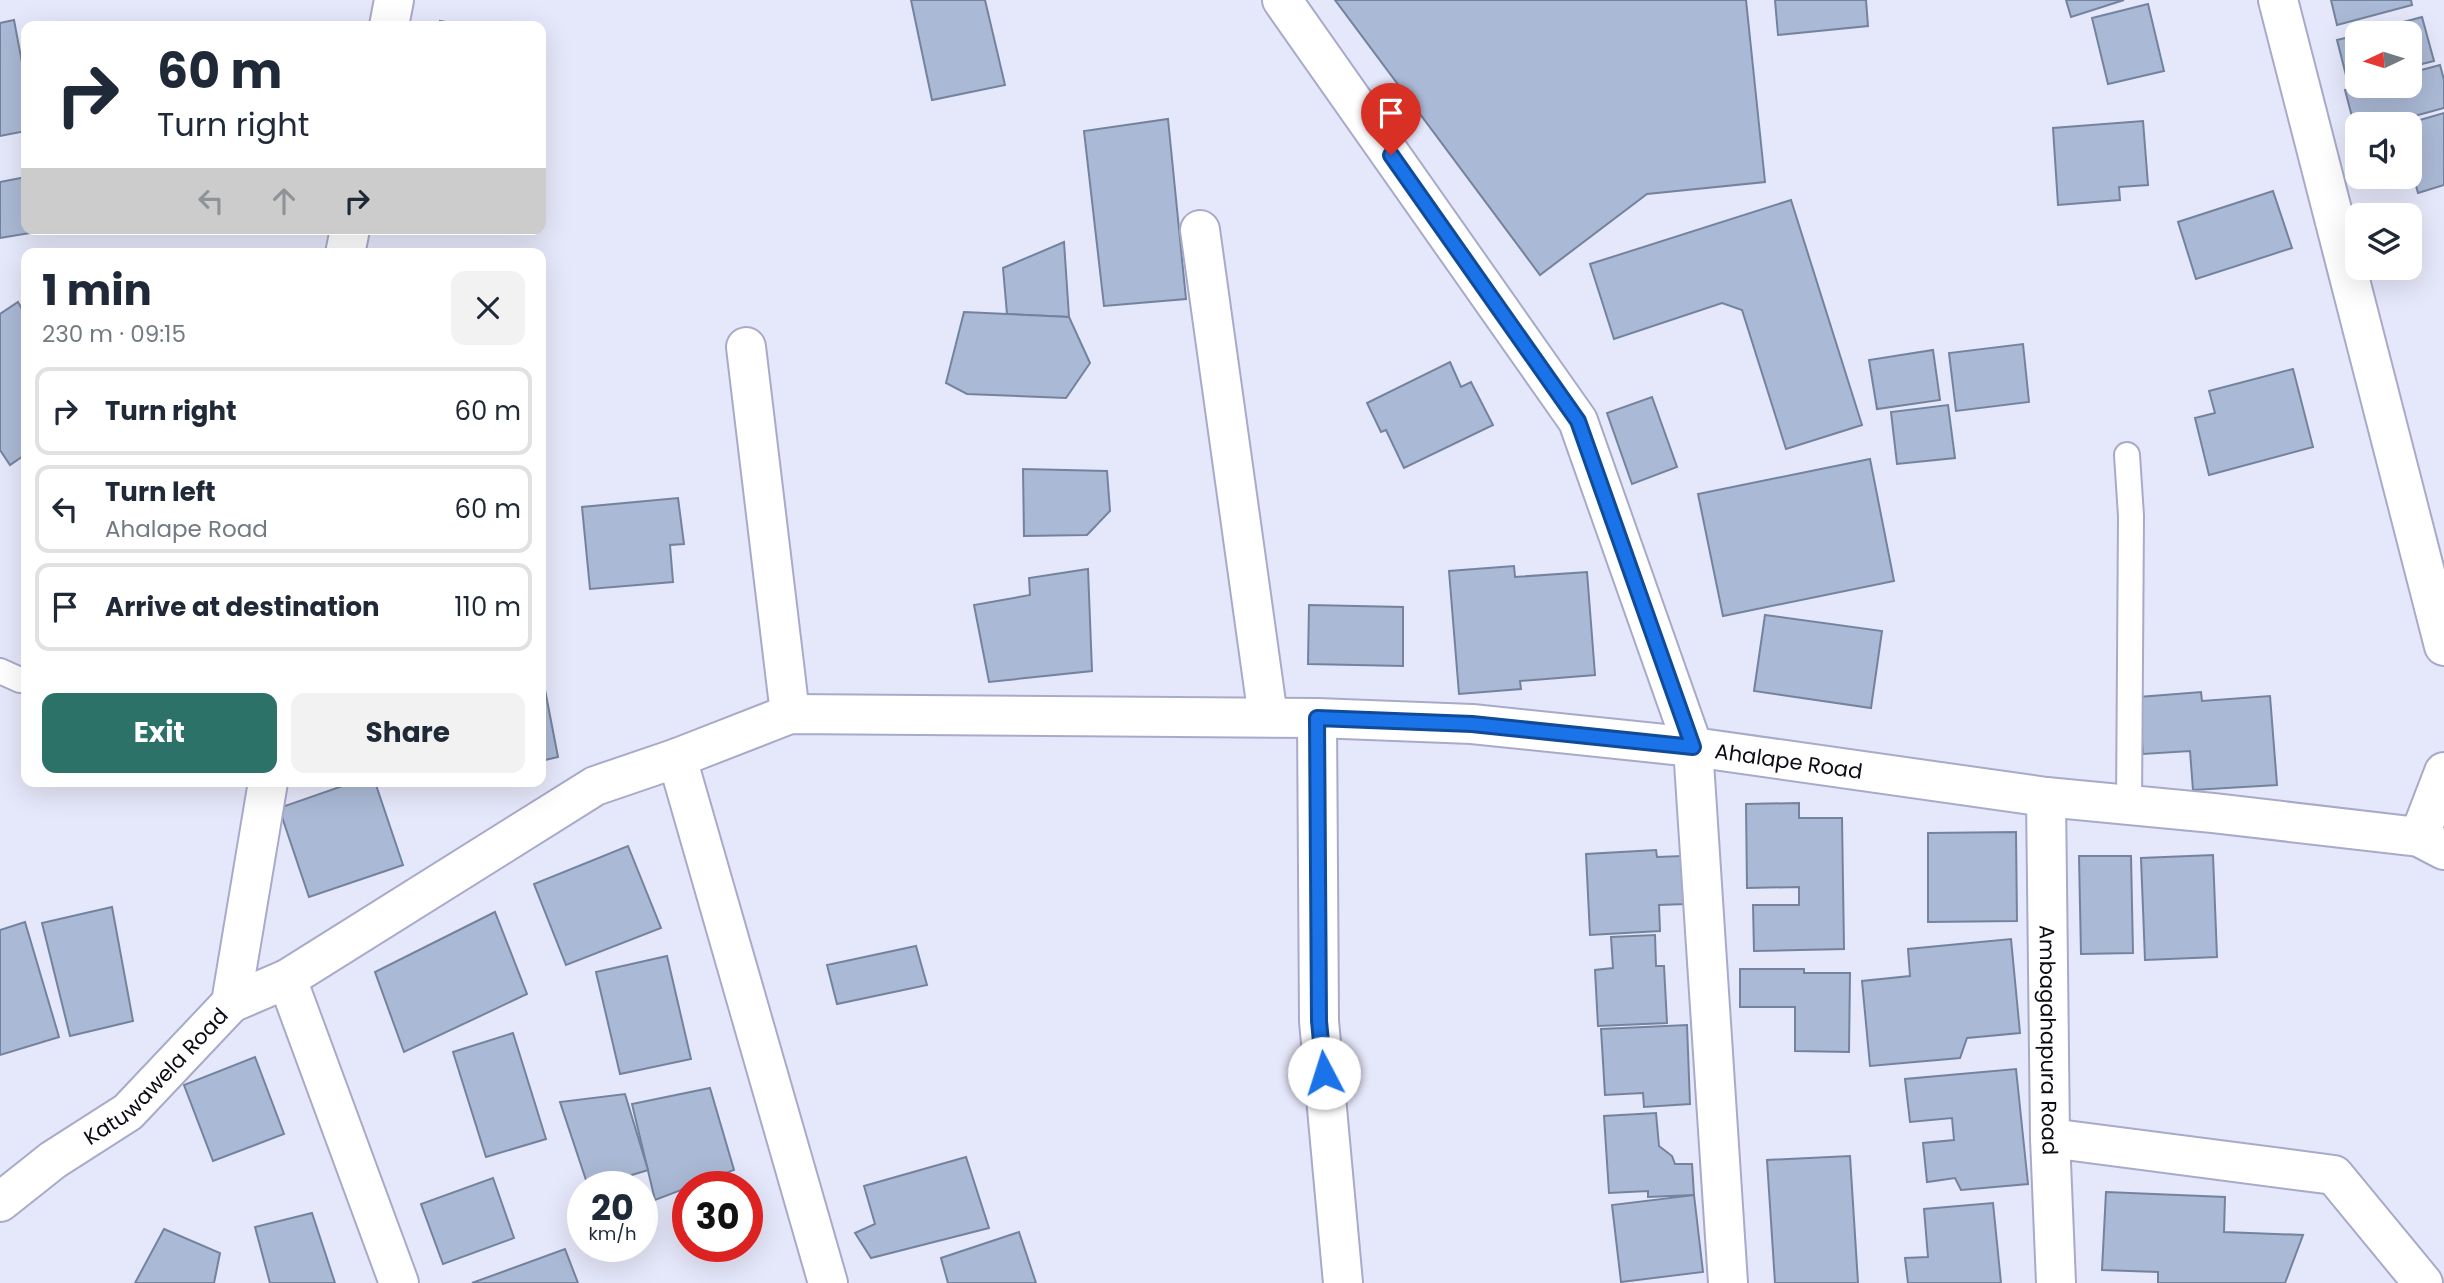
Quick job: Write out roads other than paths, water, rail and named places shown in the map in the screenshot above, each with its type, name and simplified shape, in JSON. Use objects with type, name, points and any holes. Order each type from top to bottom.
[{"type":"street","points":[[390,21],[394,0]]},
{"type":"street","name":"Ahalape Road","points":[[1282,0],[1578,421],[1693,747],[2046,797],[2431,843]]},
{"type":"street","points":[[2278,0],[2444,646]]},
{"type":"street","points":[[1200,230],[1268,718]]},
{"type":"street","points":[[746,347],[790,714]]},
{"type":"street","points":[[230,1003],[287,979],[595,786],[677,758],[790,714],[1317,718],[1472,724],[1693,747],[1728,1283]]},
{"type":"street","points":[[1317,718],[1319,1021],[1343,1283]]},
{"type":"street","points":[[677,758],[828,1283]]},
{"type":"street","points":[[2431,843],[2444,772]]},
{"type":"street","name":"Katuwawela Road","points":[[0,1202],[53,1160],[128,1112],[230,1003],[267,787]]},
{"type":"street","name":"Ambagahapura Road","points":[[2046,797],[2050,1138],[2056,1283]]},
{"type":"street","points":[[287,979],[399,1283]]},
{"type":"street","points":[[2050,1138],[2334,1175],[2414,1280]]},
{"type":"lane","points":[[2127,455],[2131,516],[2129,805]]},
{"type":"lane","points":[[0,671],[21,680]]}]
